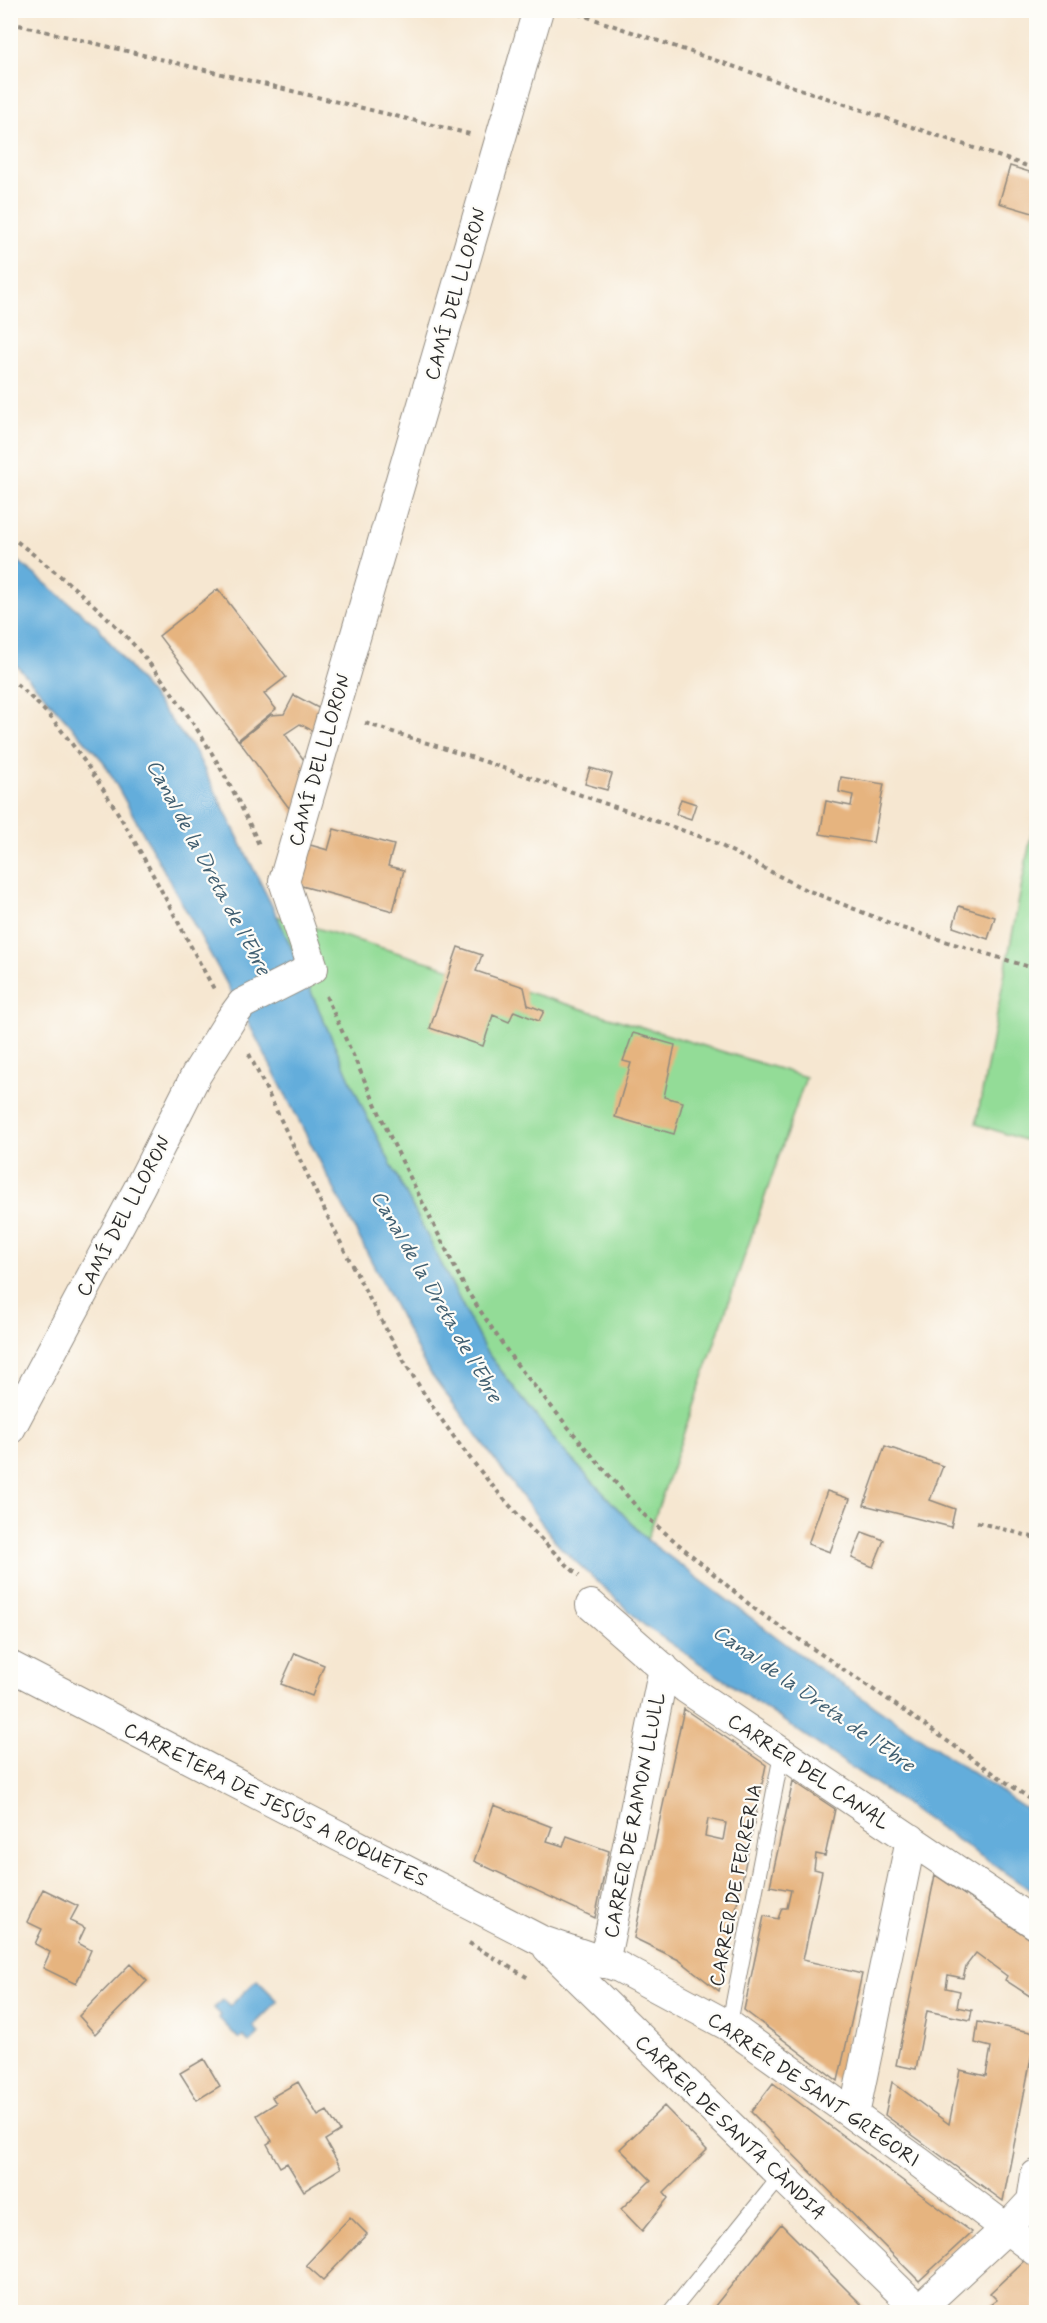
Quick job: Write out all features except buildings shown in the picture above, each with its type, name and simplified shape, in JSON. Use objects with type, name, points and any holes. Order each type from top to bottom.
[{"type":"street","name":"CAMÍ DEL LLORON","points":[[313,968],[284,880],[538,10]]},
{"type":"street","points":[[237,1012],[313,968]]},
{"type":"street","name":"CAMÍ DEL LLORON","points":[[10,1429],[140,1188],[196,1075],[237,1012]]},
{"type":"street","name":"CARRER DEL CANAL","points":[[589,1594],[686,1688],[1036,1924]]},
{"type":"street","name":"CARRETERA DE JESÚS A ROQUETES","points":[[10,1666],[542,1941]]},
{"type":"street","name":"CARRER DE RAMON LLULL","points":[[604,1963],[664,1668]]},
{"type":"street","points":[[854,2115],[911,1839]]},
{"type":"street","name":"CARRER DE SANT GREGORI","points":[[542,1941],[619,1967],[729,2026],[854,2115],[1036,2251]]},
{"type":"street","name":"CARRER DE SANTA CÀNDIA","points":[[542,1941],[918,2312]]},
{"type":"street","points":[[918,2312],[1007,2228],[1032,2201],[1036,2175]]},
{"type":"lane","name":"CARRER DE FERRERIA","points":[[729,2026],[782,1752]]},
{"type":"lane","points":[[671,2313],[781,2176]]},
{"type":"path","points":[[569,10],[1036,169]]},
{"type":"path","points":[[19,25],[500,141]]},
{"type":"path","points":[[10,536],[80,592],[133,645],[193,721],[245,812],[263,854]]},
{"type":"path","points":[[10,678],[52,719],[124,821],[237,1012],[349,1261],[408,1368],[461,1447],[510,1507],[589,1594]]},
{"type":"path","points":[[333,713],[486,762],[710,840],[802,888],[902,928],[1036,969]]},
{"type":"path","points":[[313,968],[394,1145],[465,1288],[514,1362],[587,1450],[643,1514],[756,1610],[903,1709],[1036,1803]]},
{"type":"path","points":[[977,1522],[1036,1538]]},
{"type":"path","points":[[458,1938],[536,1983]]},
{"type":"green space","points":[[1036,810],[1036,1144],[976,1124]]},
{"type":"green space","points":[[277,916],[806,1077],[647,1540],[560,1447],[485,1350],[366,1115]]},
{"type":"water","name":"Canal de la Dreta de l'Ebre","points":[[11,555],[97,626],[195,751],[277,916],[366,1115],[485,1350],[560,1447],[647,1540],[814,1665],[1036,1816],[1036,1894],[644,1625],[559,1546],[426,1367],[248,1022],[103,761],[11,659]]},
{"type":"water","points":[[257,1980],[278,2001],[253,2026],[259,2033],[250,2043],[243,2036],[239,2039],[219,2018],[221,2015],[214,2008],[223,2000],[230,2006]]}]
